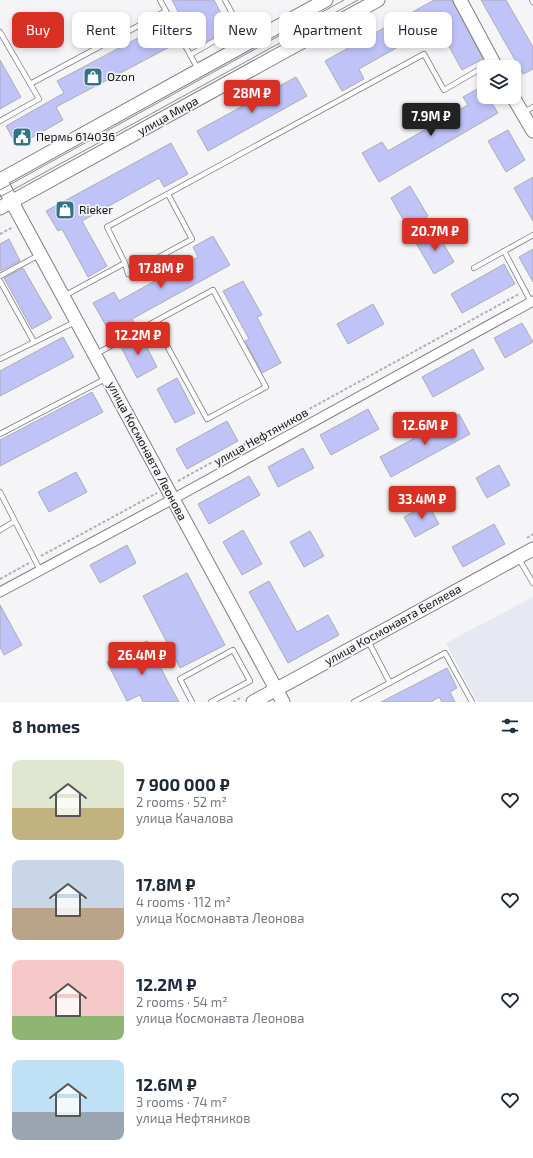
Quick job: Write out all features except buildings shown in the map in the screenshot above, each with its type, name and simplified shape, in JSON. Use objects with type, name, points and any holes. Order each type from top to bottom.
[{"type":"main road","name":"улица Мира","points":[[271,30],[326,0]]},
{"type":"main road","name":"улица Мира","points":[[0,208],[378,0]]},
{"type":"main road","points":[[460,0],[492,60]]},
{"type":"main road","name":"улица Мира","points":[[0,180],[239,48]]},
{"type":"main road","points":[[528,110],[533,131]]},
{"type":"main road","name":"улица Космонавта Леонова","points":[[0,180],[283,702]]},
{"type":"main road","name":"улица Космонавта Беляева","points":[[253,702],[533,549]]},
{"type":"street","name":"улица Нефтяников","points":[[0,592],[532,302]]},
{"type":"lane","points":[[160,0],[198,71]]},
{"type":"lane","points":[[225,0],[232,12]]},
{"type":"lane","points":[[30,84],[166,11]]},
{"type":"lane","points":[[0,32],[39,99],[0,121]]},
{"type":"lane","points":[[190,55],[214,42]]},
{"type":"lane","points":[[168,194],[192,239],[128,274],[125,263],[107,226],[424,54],[444,90],[477,73]]},
{"type":"lane","points":[[474,268],[533,235]]},
{"type":"lane","points":[[504,251],[532,302]]},
{"type":"lane","points":[[0,276],[40,254]]},
{"type":"lane","points":[[63,296],[125,263]]},
{"type":"lane","points":[[0,281],[34,342]]},
{"type":"lane","points":[[95,354],[154,322],[213,290],[266,387],[207,420],[154,322]]},
{"type":"lane","points":[[0,359],[77,321]]},
{"type":"lane","points":[[0,434],[107,378]]},
{"type":"lane","points":[[0,492],[40,570]]},
{"type":"lane","points":[[0,530],[15,521]]},
{"type":"lane","points":[[518,557],[533,583]]},
{"type":"lane","points":[[367,639],[390,683]]},
{"type":"lane","points":[[192,702],[180,678],[233,650],[250,681],[211,702]]},
{"type":"lane","points":[[354,702],[445,653],[472,702]]},
{"type":"path","points":[[0,234],[13,227]]},
{"type":"path","points":[[178,480],[526,290]]},
{"type":"path","points":[[0,579],[157,492]]},
{"type":"shaded area","points":[[533,597],[533,702],[477,702],[446,643]]},
{"type":"tram line","points":[[0,190],[344,0]]},
{"type":"tram line","points":[[0,197],[358,0]]},
{"type":"place","name":"Ozon","points":[[93,77]]},
{"type":"place","name":"Пермь 614036","points":[[22,137]]},
{"type":"place","name":"Rieker","points":[[65,210]]}]
